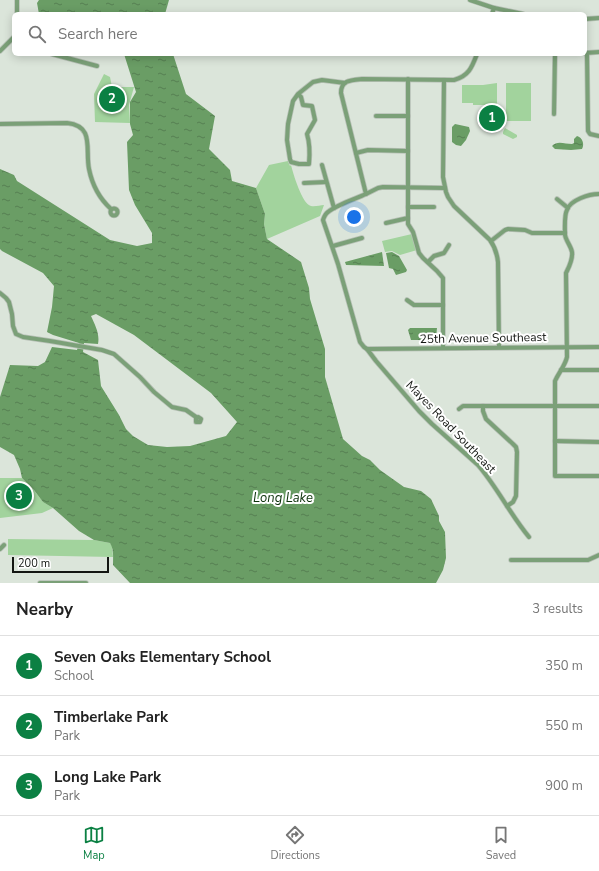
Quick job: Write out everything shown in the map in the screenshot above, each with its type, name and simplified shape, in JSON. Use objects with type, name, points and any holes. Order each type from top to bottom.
[{"type":"street","points":[[17,0],[17,12]]},
{"type":"street","points":[[470,0],[494,8],[513,12]]},
{"type":"street","points":[[493,12],[494,8]]},
{"type":"street","points":[[587,19],[599,18]]},
{"type":"street","points":[[0,51],[12,39]]},
{"type":"street","points":[[587,53],[599,52]]},
{"type":"street","points":[[60,56],[97,66]]},
{"type":"street","points":[[298,94],[301,97],[303,105],[312,106],[315,120],[307,134],[310,144],[309,164],[291,162],[287,140],[288,124],[293,101],[298,94],[313,82],[322,80],[345,82],[362,79],[454,80],[466,75],[477,56]]},
{"type":"street","points":[[554,56],[554,114]]},
{"type":"street","points":[[586,56],[588,131],[590,134],[598,136]]},
{"type":"street","points":[[408,79],[408,224],[413,232],[419,253],[443,278],[443,348]]},
{"type":"street","points":[[444,80],[443,177],[445,188],[448,197],[454,206],[465,215],[495,246],[498,255],[499,348]]},
{"type":"street","points":[[345,82],[341,93],[366,194]]},
{"type":"street","points":[[376,116],[408,116]]},
{"type":"street","points":[[0,124],[66,123],[74,124],[81,128],[85,133],[88,142],[88,167],[94,184],[101,198],[111,209]]},
{"type":"street","points":[[356,153],[368,150],[408,151]]},
{"type":"street","points":[[322,165],[334,208],[383,187],[445,188]]},
{"type":"street","points":[[304,183],[326,182]]},
{"type":"street","points":[[599,194],[588,195],[574,202],[569,206],[565,215],[565,236],[572,252],[572,261],[566,273],[567,357],[565,364],[555,381],[555,476],[599,476]]},
{"type":"street","points":[[557,199],[568,208]]},
{"type":"street","points":[[408,207],[434,207]]},
{"type":"street","name":"Mayes Road Southeast","points":[[334,208],[324,216],[323,220],[333,246],[360,342],[419,411],[483,470],[529,537]]},
{"type":"street","points":[[386,223],[408,218]]},
{"type":"street","points":[[491,241],[508,229],[525,230],[532,234],[565,233]]},
{"type":"street","points":[[333,246],[362,238]]},
{"type":"street","points":[[428,262],[434,256],[444,253],[449,245]]},
{"type":"street","points":[[0,293],[9,302],[13,326],[16,334],[23,337],[107,351],[114,354],[172,407],[186,410],[196,418]]},
{"type":"street","points":[[407,300],[414,305],[443,305]]},
{"type":"street","name":"25th Avenue Southeast","points":[[367,349],[599,347]]},
{"type":"street","points":[[561,370],[599,370]]},
{"type":"street","points":[[459,409],[463,406],[599,406]]},
{"type":"street","points":[[483,406],[483,411],[486,418],[514,444],[518,452],[516,496],[513,502],[507,506]]},
{"type":"street","points":[[555,441],[599,442]]},
{"type":"street","points":[[0,549],[4,545]]},
{"type":"street","points":[[511,560],[588,560],[599,555]]},
{"type":"street","points":[[40,583],[86,583]]},
{"type":"shaded area","points":[[104,74],[110,77],[112,87],[134,87],[129,105],[130,123],[95,122],[94,94]]},
{"type":"shaded area","points":[[497,83],[496,105],[473,105],[473,103],[462,103],[462,85]]},
{"type":"shaded area","points":[[506,83],[531,83],[531,121],[506,121]]},
{"type":"shaded area","points":[[505,128],[517,135],[517,137],[513,139],[503,134]]},
{"type":"shaded area","points":[[288,161],[290,166],[291,165],[304,200],[311,206],[324,205],[320,216],[267,239],[264,224],[265,214],[256,188],[269,165]]},
{"type":"shaded area","points":[[412,234],[417,250],[400,255],[392,251],[385,252],[382,241]]},
{"type":"shaded area","points":[[0,478],[22,478],[43,502],[53,508],[42,513],[0,518]]},
{"type":"shaded area","points":[[8,539],[94,540],[110,543],[112,546],[113,557],[8,555]]},
{"type":"water","points":[[39,0],[169,0],[166,12],[39,12],[37,3]]},
{"type":"water","name":"Long Lake","points":[[125,56],[174,56],[186,94],[215,116],[209,149],[230,170],[232,181],[256,188],[265,214],[264,224],[267,239],[301,262],[325,349],[325,377],[343,439],[362,456],[370,460],[380,470],[404,487],[421,491],[431,499],[439,516],[439,521],[445,532],[446,558],[443,570],[436,583],[130,583],[113,565],[113,550],[110,543],[94,540],[79,531],[53,508],[43,502],[22,478],[14,455],[0,447],[0,397],[10,365],[38,366],[45,362],[52,347],[77,350],[79,343],[47,332],[54,286],[43,273],[0,249],[0,169],[14,175],[17,181],[110,240],[137,246],[152,243],[152,233],[135,205],[129,190],[127,142],[133,135],[130,124],[130,102],[136,92]],"holes":[[[96,314],[134,335],[211,393],[237,422],[226,436],[190,446],[167,447],[148,445],[133,436],[126,429],[101,386],[98,360],[83,352],[84,343],[98,344],[98,333],[91,316]]]},
{"type":"water","points":[[455,124],[469,127],[470,131],[466,140],[461,146],[452,142],[452,127]]},
{"type":"water","points":[[577,136],[582,141],[582,149],[555,149],[552,146],[556,143],[572,144]]},
{"type":"water","points":[[382,252],[384,266],[346,265],[345,262]]},
{"type":"water","points":[[392,252],[399,256],[407,270],[406,272],[396,275],[393,269],[389,268],[386,253]]},
{"type":"water","points":[[410,328],[437,328],[436,338],[435,340],[411,340],[408,330]]},
{"type":"place","name":"Timberlake Park","points":[[112,99]]},
{"type":"place","name":"Seven Oaks Elementary School","points":[[492,118]]},
{"type":"place","name":"Long Lake Park","points":[[19,496]]}]
